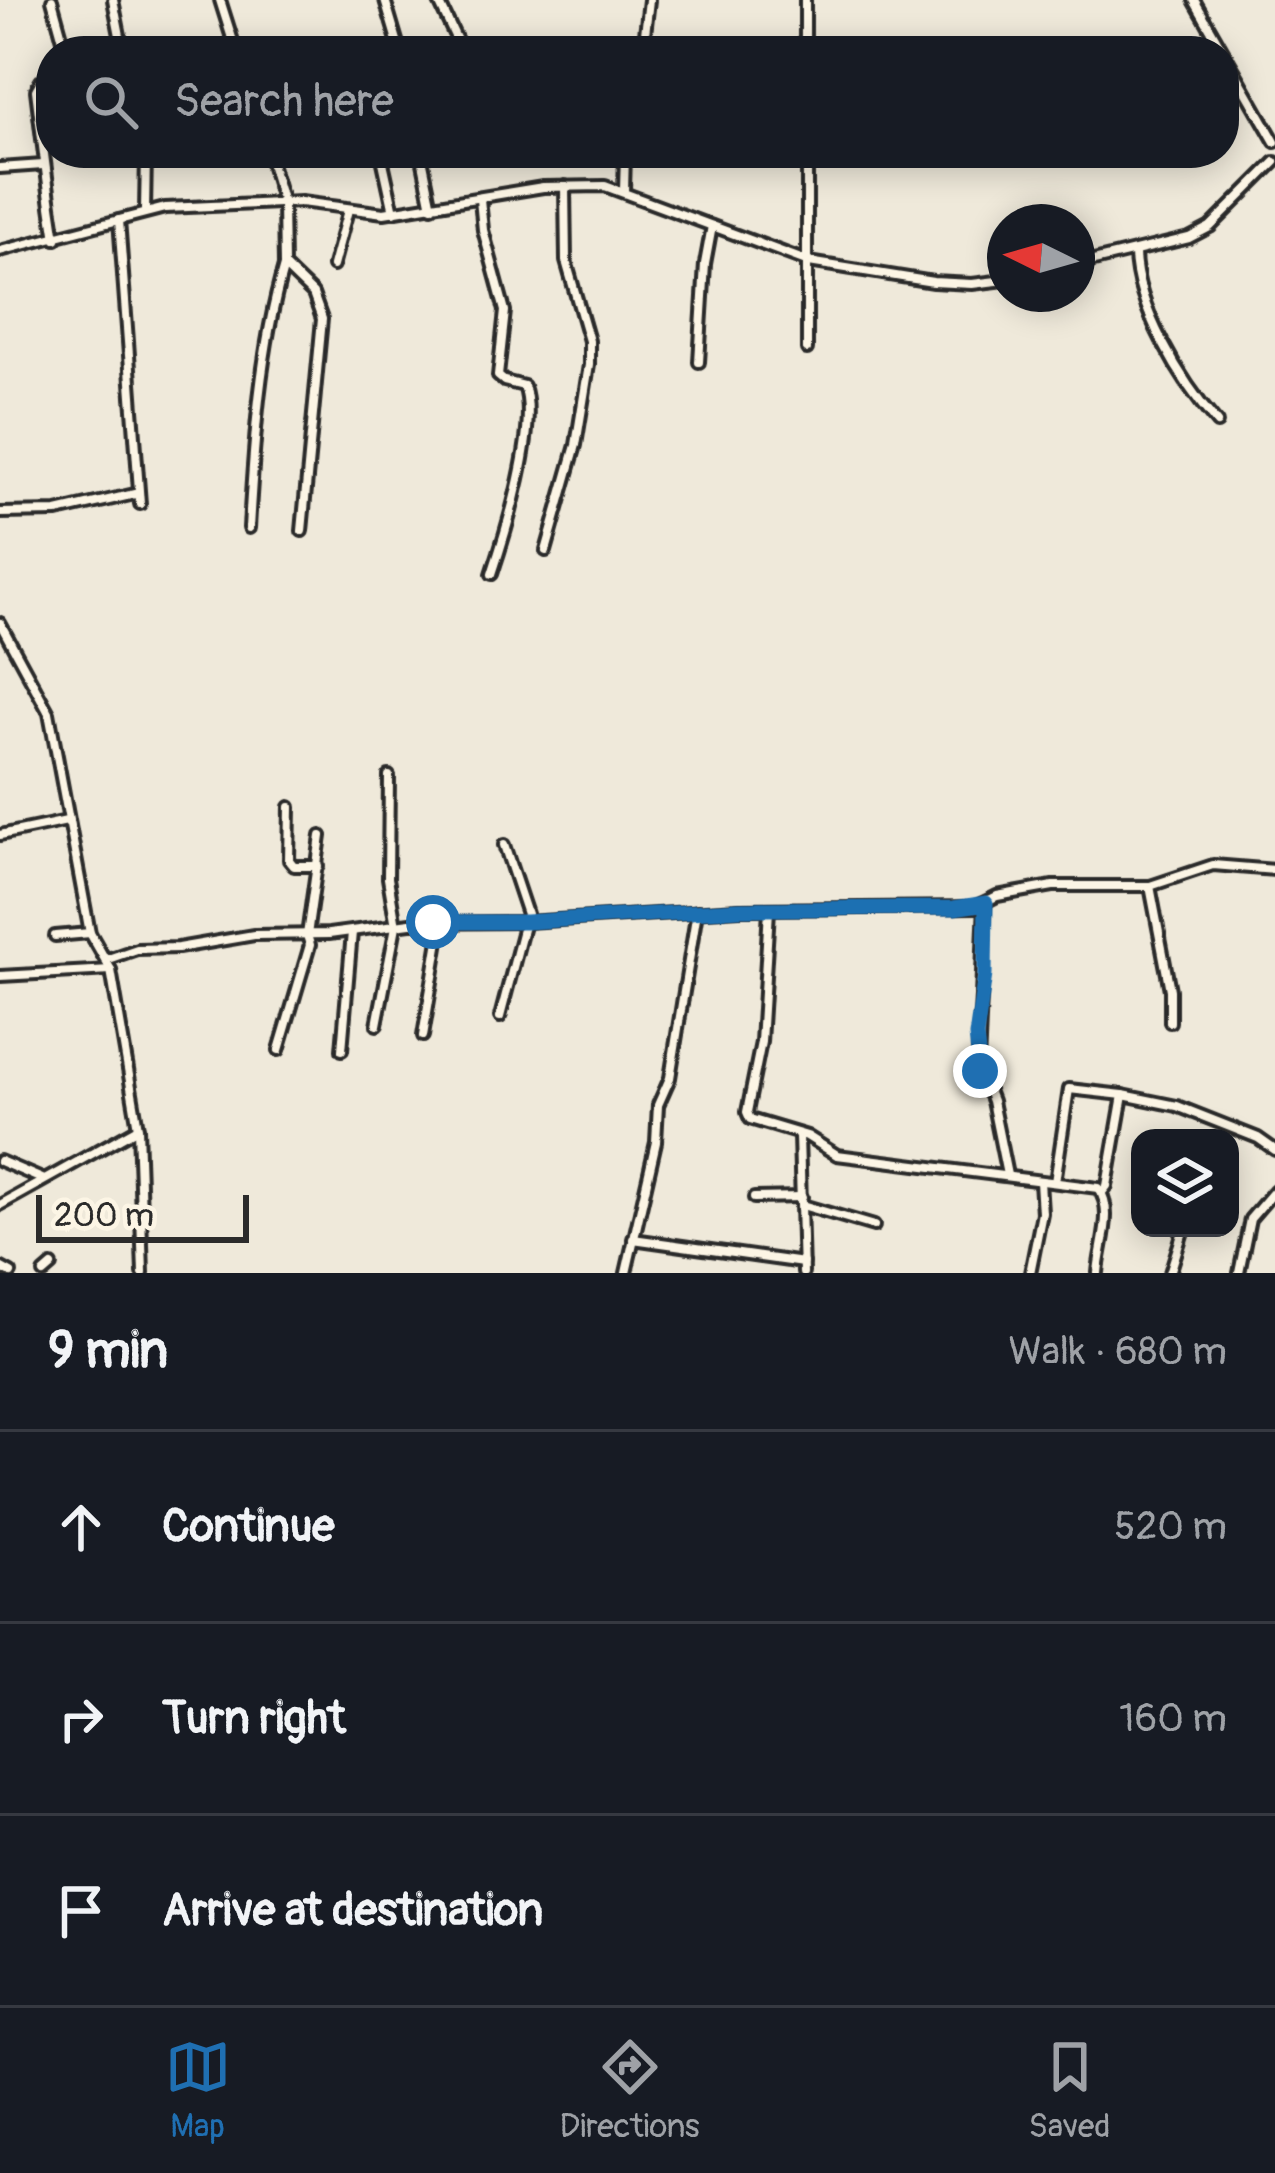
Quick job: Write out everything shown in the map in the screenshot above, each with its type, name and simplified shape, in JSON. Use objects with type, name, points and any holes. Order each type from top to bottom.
[{"type":"street","points":[[52,0],[62,36]]},
{"type":"street","points":[[113,0],[120,36]]},
{"type":"street","points":[[220,0],[231,36]]},
{"type":"street","points":[[385,0],[396,36]]},
{"type":"street","points":[[438,0],[456,36]]},
{"type":"street","points":[[645,36],[649,0]]},
{"type":"street","points":[[805,0],[806,36]]},
{"type":"street","points":[[1194,0],[1215,36]]},
{"type":"street","points":[[1239,79],[1275,142]]},
{"type":"street","points":[[1095,261],[1189,238],[1210,227],[1275,162]]},
{"type":"street","points":[[0,168],[36,165]]},
{"type":"street","points":[[44,168],[56,239]]},
{"type":"street","points":[[145,212],[146,168]]},
{"type":"street","points":[[249,528],[254,447],[274,298],[284,266],[283,203],[272,168]]},
{"type":"street","points":[[385,168],[394,212]]},
{"type":"street","points":[[424,168],[432,207]]},
{"type":"street","points":[[623,168],[624,191]]},
{"type":"street","points":[[807,168],[808,349]]},
{"type":"street","points":[[605,186],[623,171]]},
{"type":"street","points":[[0,251],[145,212],[185,206],[317,203],[394,212],[565,186],[605,186],[809,262],[933,282],[987,282]]},
{"type":"street","points":[[546,551],[576,445],[589,365],[584,322],[566,261],[565,186]]},
{"type":"street","points":[[480,199],[483,230],[506,311],[498,376],[524,386],[528,404],[515,505],[492,574]]},
{"type":"street","points":[[333,266],[348,210]]},
{"type":"street","points":[[0,513],[57,512],[140,499],[119,220]]},
{"type":"street","points":[[699,362],[704,264],[712,226]]},
{"type":"street","points":[[1135,253],[1144,306],[1191,393],[1217,423]]},
{"type":"street","points":[[284,266],[313,294],[322,319],[302,531]]},
{"type":"street","points":[[0,623],[49,713],[90,933],[110,965],[138,1128],[142,1273]]},
{"type":"street","points":[[377,1025],[396,926],[388,878],[389,776]]},
{"type":"street","points":[[290,807],[289,860],[294,866],[318,866]]},
{"type":"street","points":[[0,835],[67,821]]},
{"type":"street","points":[[279,1050],[310,945],[321,836]]},
{"type":"street","points":[[500,1017],[527,914],[504,845]]},
{"type":"street","points":[[0,976],[110,965],[137,949],[178,948],[254,935],[697,911],[954,908],[1053,886],[1150,886],[1214,865],[1275,870]]},
{"type":"street","points":[[1150,886],[1171,989],[1170,1022]]},
{"type":"street","points":[[986,903],[978,1065],[992,1101],[1007,1175]]},
{"type":"street","points":[[770,910],[761,1042],[747,1112],[758,1124],[806,1136],[837,1155],[1102,1191]]},
{"type":"street","points":[[626,1273],[656,1142],[658,1105],[670,1078],[697,911]]},
{"type":"street","points":[[423,1036],[442,922]]},
{"type":"street","points":[[342,1050],[352,931]]},
{"type":"street","points":[[56,936],[90,933]]},
{"type":"street","points":[[1055,1183],[1069,1089],[1177,1106],[1258,1138],[1275,1150]]},
{"type":"street","points":[[1102,1191],[1107,1186],[1124,1095]]},
{"type":"street","points":[[0,1205],[138,1128]]},
{"type":"street","points":[[633,1239],[803,1268],[799,1136]]},
{"type":"street","points":[[0,1161],[44,1180]]},
{"type":"street","points":[[1030,1273],[1042,1214],[1040,1180]]},
{"type":"street","points":[[1239,1273],[1250,1220],[1275,1190]]},
{"type":"street","points":[[1098,1273],[1107,1222],[1102,1191]]},
{"type":"street","points":[[754,1198],[802,1201],[874,1226]]},
{"type":"street","points":[[1170,1273],[1181,1237]]},
{"type":"street","points":[[0,1267],[10,1273]]},
{"type":"route","points":[[433,922],[526,922],[739,909],[954,908],[986,903],[985,975],[976,1036],[980,1071]]}]
